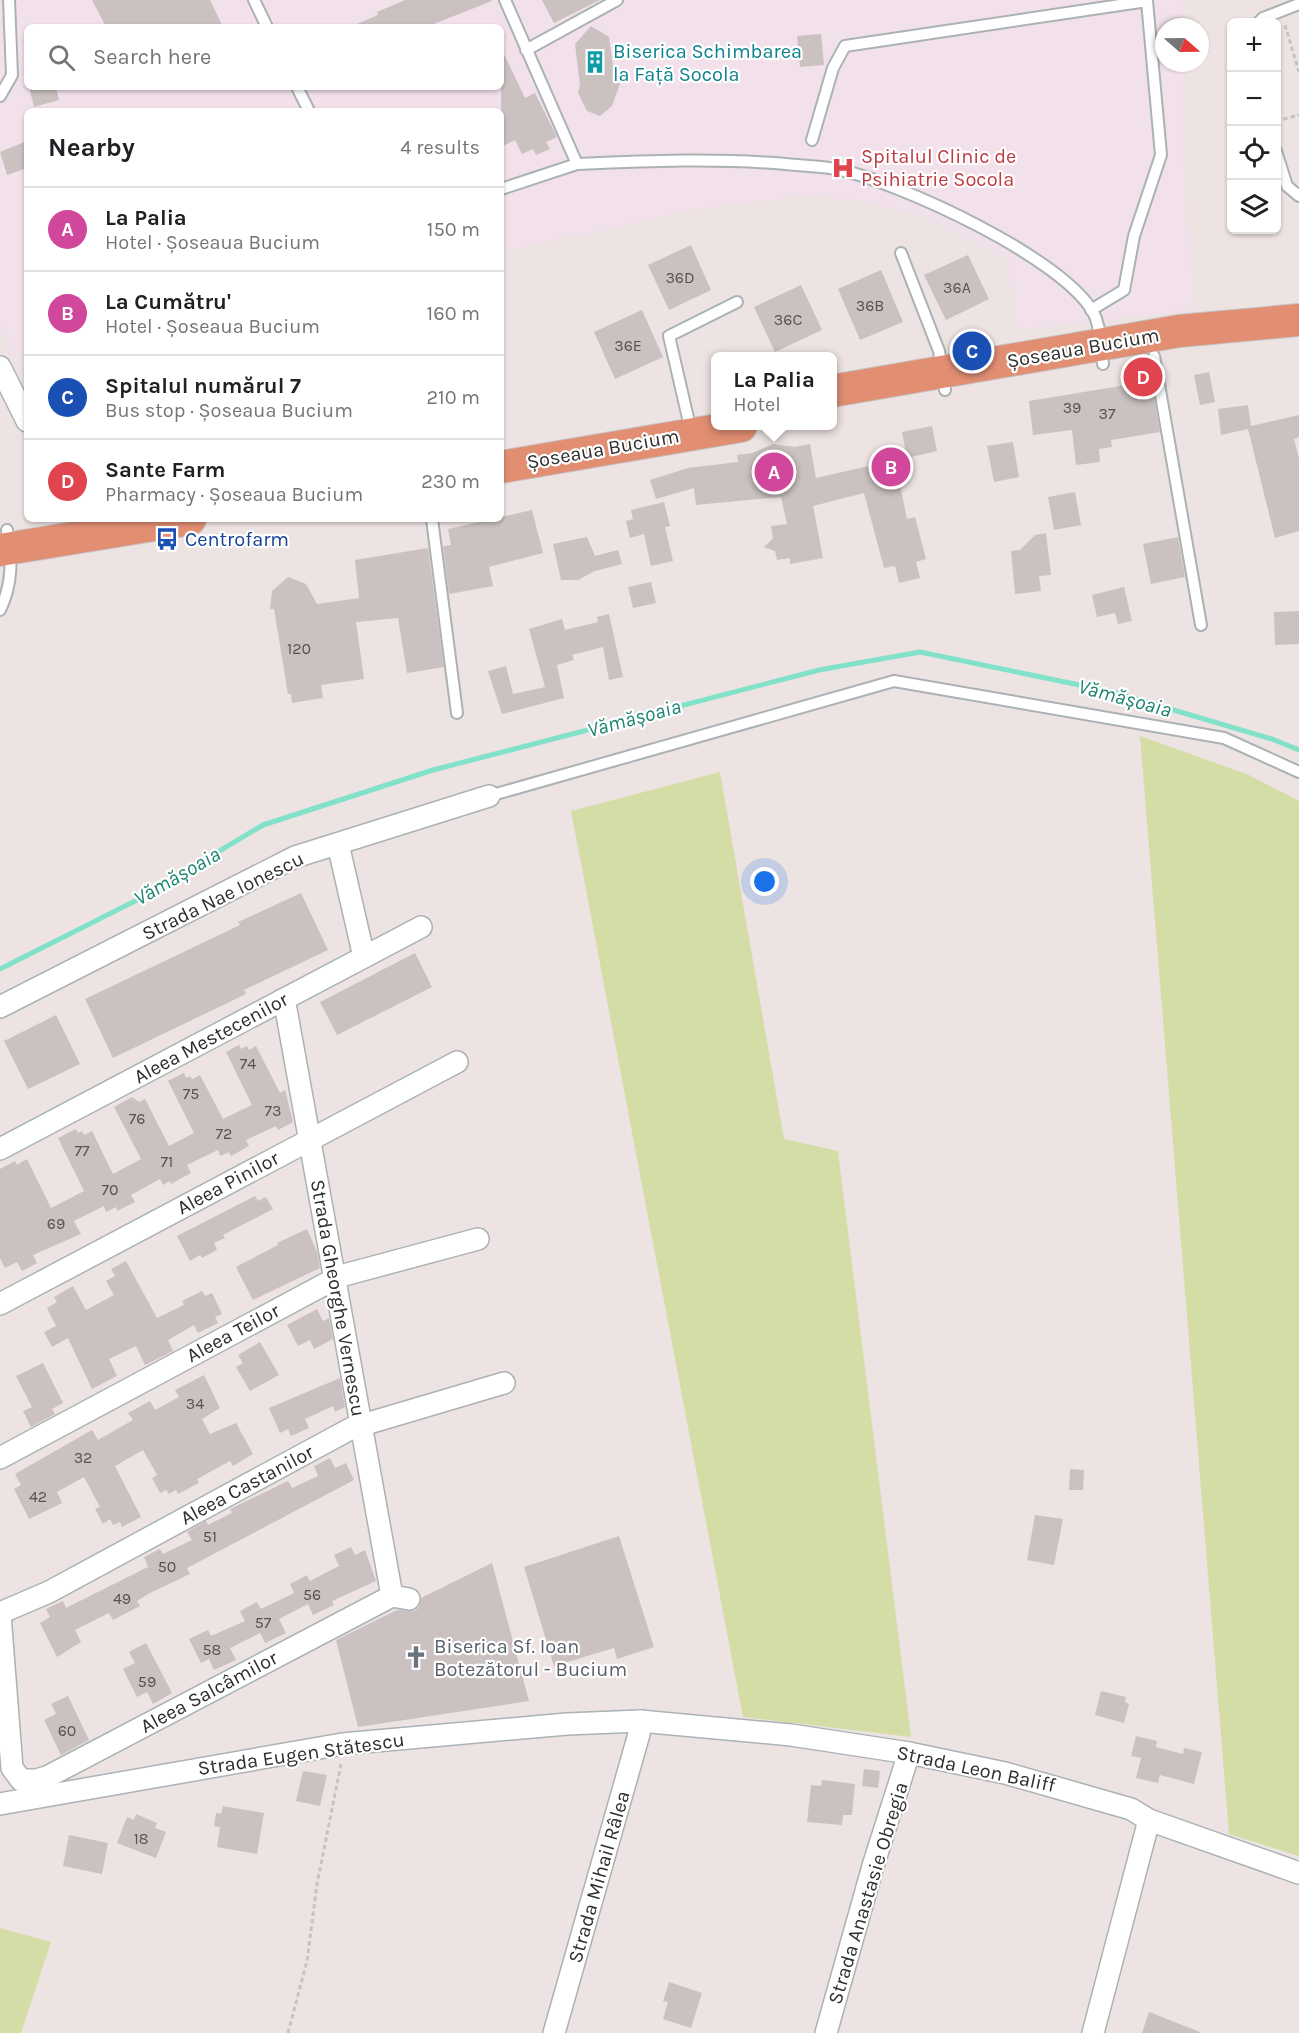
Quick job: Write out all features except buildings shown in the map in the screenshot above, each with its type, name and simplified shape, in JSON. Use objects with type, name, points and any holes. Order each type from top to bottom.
[{"type":"main road","points":[[1285,321],[1292,306],[1299,306]]},
{"type":"main road","name":"Șoseaua Bucium","points":[[837,391],[944,381],[1102,354],[1179,331],[1285,321]]},
{"type":"main road","name":"Șoseaua Bucium","points":[[1102,354],[1154,356],[1227,344],[1299,339]]},
{"type":"main road","name":"Șoseaua Bucium","points":[[837,409],[944,381]]},
{"type":"main road","name":"Șoseaua Bucium","points":[[504,447],[698,420]]},
{"type":"main road","name":"Șoseaua Bucium","points":[[504,465],[698,420]]},
{"type":"main road","points":[[4,540],[72,524],[119,522]]},
{"type":"street","points":[[0,367],[24,415]]},
{"type":"street","name":"Strada Nae Ionescu","points":[[0,1007],[295,857],[489,796]]},
{"type":"street","points":[[338,844],[364,957]]},
{"type":"street","name":"Aleea Mestecenilor","points":[[0,1149],[421,927]]},
{"type":"street","name":"Strada Gheorghe Vernescu","points":[[282,1000],[286,1009],[311,1139],[359,1424],[400,1597]]},
{"type":"street","name":"Aleea Pinilor","points":[[0,1304],[456,1062]]},
{"type":"street","name":"Aleea Teilor","points":[[0,1458],[335,1279],[478,1239]]},
{"type":"street","name":"Aleea Castanilor","points":[[0,1614],[49,1592],[359,1424],[504,1383]]},
{"type":"street","name":"Aleea Salcâmilor","points":[[2,1657],[12,1768],[21,1780],[36,1780],[47,1777],[400,1597]]},
{"type":"street","points":[[0,1614],[2,1657]]},
{"type":"street","name":"Strada Eugen Stătescu","points":[[0,1804],[342,1744],[567,1724],[640,1721]]},
{"type":"street","name":"Strada Leon Baliff","points":[[640,1721],[791,1735],[909,1753],[1005,1773],[1075,1791],[1131,1809],[1149,1820],[1299,1873]]},
{"type":"street","name":"Strada Mihail Râlea","points":[[554,2033],[639,1734],[640,1721]]},
{"type":"street","name":"Strada Anastasie Obregia","points":[[826,2033],[873,1866],[909,1753]]},
{"type":"street","points":[[1093,2033],[1149,1820]]},
{"type":"lane","points":[[0,96],[12,75],[9,0]]},
{"type":"lane","points":[[254,0],[266,24]]},
{"type":"lane","points":[[505,0],[577,164]]},
{"type":"lane","points":[[526,50],[616,0]]},
{"type":"lane","points":[[812,140],[833,68],[845,46],[1147,1],[1161,155],[1134,236],[1124,290],[1091,310]]},
{"type":"lane","points":[[1263,18],[1299,4]]},
{"type":"lane","points":[[298,90],[308,108]]},
{"type":"lane","points":[[504,184],[577,164],[726,159],[836,169],[878,181],[942,207],[1004,240],[1056,276],[1083,298],[1095,316],[1102,354]]},
{"type":"lane","points":[[1281,167],[1287,186],[1299,196]]},
{"type":"lane","points":[[901,253],[939,351],[944,381]]},
{"type":"lane","points":[[698,420],[669,336],[736,302]]},
{"type":"lane","points":[[1154,356],[1201,625]]},
{"type":"lane","points":[[432,522],[457,713]]},
{"type":"lane","points":[[0,610],[8,593],[12,564],[4,540]]},
{"type":"lane","points":[[489,796],[894,681],[1224,738],[1299,772]]},
{"type":"path","points":[[1281,11],[1299,72]]},
{"type":"path","points":[[1281,120],[1299,115]]},
{"type":"path","points":[[288,2033],[307,1961],[317,1884],[333,1808],[342,1744]]},
{"type":"shaded area","name":"Spitalul Clinic de Psihiatrie Socola","points":[[0,0],[1181,0],[1182,18],[1155,18],[1155,72],[1183,72],[1182,140],[1189,249],[1197,309],[1017,330],[1008,259],[920,215],[860,200],[801,197],[703,208],[504,251],[504,108],[24,108],[24,354],[17,357],[0,326]]},
{"type":"green space","points":[[1140,736],[1249,775],[1299,801],[1299,1856],[1229,1834]]},
{"type":"green space","points":[[720,772],[784,1139],[838,1151],[911,1737],[743,1717],[571,811]]},
{"type":"green space","points":[[0,1928],[51,1942],[21,2033],[0,2033]]},
{"type":"waterway","name":"Vămășoaia","points":[[0,969],[139,899],[263,825],[433,770],[819,670],[920,652],[1113,692],[1272,739],[1299,750]]},
{"type":"place","name":"Biserica Schimbarea la Față Socola","points":[[595,62]]},
{"type":"place","name":"Spitalul Clinic de Psihiatrie Socola","points":[[843,168]]},
{"type":"place","name":"Spitalul numărul 7","points":[[972,351]]},
{"type":"place","name":"Sante Farm","points":[[1143,377]]},
{"type":"place","name":"La Cumătru'","points":[[891,467]]},
{"type":"place","name":"La Palia","points":[[774,472]]},
{"type":"place","name":"Centrofarm","points":[[167,539]]},
{"type":"place","name":"Biserica Sf. Ioan Botezătorul - Bucium","points":[[416,1657]]}]
